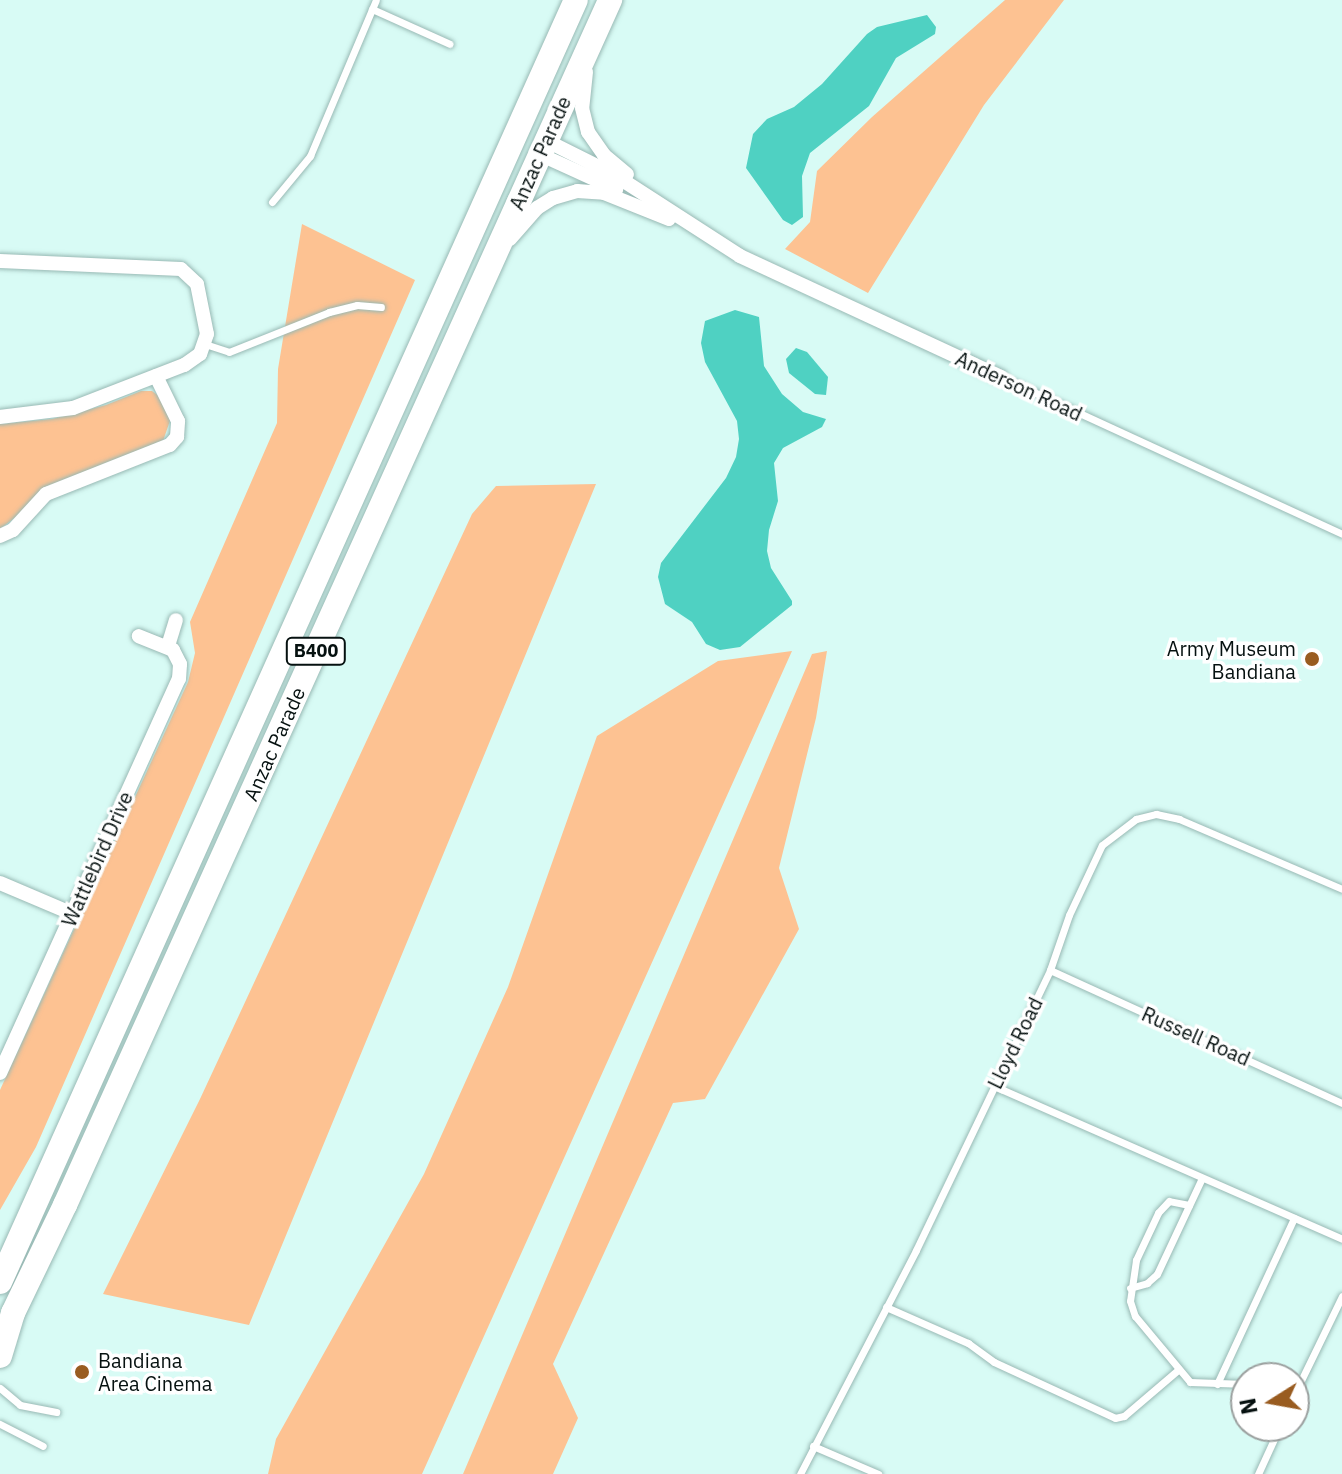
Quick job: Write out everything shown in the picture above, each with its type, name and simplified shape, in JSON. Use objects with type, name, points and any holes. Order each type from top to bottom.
[{"type":"main road","name":"Anzac Parade","points":[[0,1282],[576,0]]},
{"type":"main road","name":"Anzac Parade","points":[[0,1356],[13,1313],[610,0]]},
{"type":"main road","points":[[515,135],[542,147]]},
{"type":"street","name":"Anderson Road","points":[[594,35],[582,100],[584,121],[591,139],[609,159],[694,228]]},
{"type":"street","name":"Anderson Road","points":[[542,147],[768,269],[1001,377]]},
{"type":"street","name":"Anderson Road","points":[[489,267],[537,208],[569,192],[604,193],[694,228]]},
{"type":"street","points":[[0,261],[181,269],[193,277],[207,330],[205,344],[194,360],[156,376],[73,408],[0,417]]},
{"type":"street","points":[[0,536],[13,530],[46,494],[170,445],[177,437],[178,421],[156,376]]},
{"type":"street","points":[[139,636],[168,646],[176,620]]},
{"type":"street","name":"Wattlebird Drive","points":[[0,1073],[179,679],[179,661],[168,646]]},
{"type":"street","points":[[0,883],[73,914]]},
{"type":"lane","points":[[272,202],[310,156],[376,0]]},
{"type":"lane","points":[[372,9],[450,44]]},
{"type":"lane","points":[[205,344],[229,352],[329,312],[357,305],[381,307]]},
{"type":"lane","name":"Anderson Road","points":[[1001,377],[1342,534]]},
{"type":"lane","name":"Lloyd Road","points":[[800,1474],[886,1307],[1050,970],[1069,915],[1102,845],[1136,819],[1156,814],[1179,819],[1342,889]]},
{"type":"lane","name":"Russell Road","points":[[1050,970],[1342,1103]]},
{"type":"lane","points":[[994,1086],[1342,1239]]},
{"type":"lane","points":[[1130,1288],[1147,1283],[1157,1274],[1202,1178]]},
{"type":"lane","points":[[1189,1205],[1169,1201],[1158,1213],[1136,1260],[1130,1288],[1135,1316],[1190,1382],[1230,1384]]},
{"type":"lane","points":[[1217,1384],[1294,1218]]},
{"type":"lane","points":[[1308,1362],[1342,1296]]},
{"type":"lane","points":[[886,1307],[968,1343],[994,1362],[1115,1418],[1124,1416],[1179,1369]]},
{"type":"lane","points":[[0,1388],[20,1405],[56,1412]]},
{"type":"lane","points":[[0,1424],[43,1446]]},
{"type":"lane","points":[[1258,1474],[1273,1442]]},
{"type":"lane","points":[[813,1446],[878,1474]]},
{"type":"shaded area","points":[[1005,0],[1064,0],[984,105],[868,293],[785,249],[810,222],[817,171],[872,117]]},
{"type":"shaded area","points":[[927,15],[936,27],[935,34],[896,58],[869,106],[810,153],[802,176],[803,217],[792,225],[783,220],[746,168],[753,134],[767,119],[794,107],[822,84],[877,27]]},
{"type":"shaded area","points":[[302,224],[415,280],[36,1147],[0,1210],[0,1090],[188,682],[195,653],[190,622],[277,423],[278,369]]},
{"type":"shaded area","points":[[735,310],[759,317],[764,366],[782,394],[803,412],[826,419],[822,427],[783,448],[774,463],[778,501],[769,530],[767,551],[771,568],[792,605],[740,647],[720,650],[706,644],[692,622],[665,604],[658,577],[661,563],[726,478],[736,457],[739,439],[737,421],[705,362],[701,343],[705,321]]},
{"type":"shaded area","points":[[796,348],[807,352],[828,377],[826,395],[815,394],[789,373],[786,359]]},
{"type":"shaded area","points":[[141,391],[152,391],[160,397],[171,418],[163,441],[57,485],[0,529],[0,424],[52,419],[106,405]]},
{"type":"shaded area","points":[[596,484],[249,1325],[103,1294],[200,1099],[472,514],[496,486]]},
{"type":"shaded area","points":[[792,651],[422,1474],[268,1474],[276,1439],[424,1174],[508,987],[597,736],[718,661]]},
{"type":"shaded area","points":[[827,651],[816,718],[779,868],[799,929],[705,1099],[673,1103],[553,1364],[578,1418],[553,1474],[463,1474],[812,654]]},
{"type":"place","name":"Army Museum Bandiana","points":[[1312,659]]},
{"type":"place","name":"Bandiana Area Cinema","points":[[82,1372]]}]
